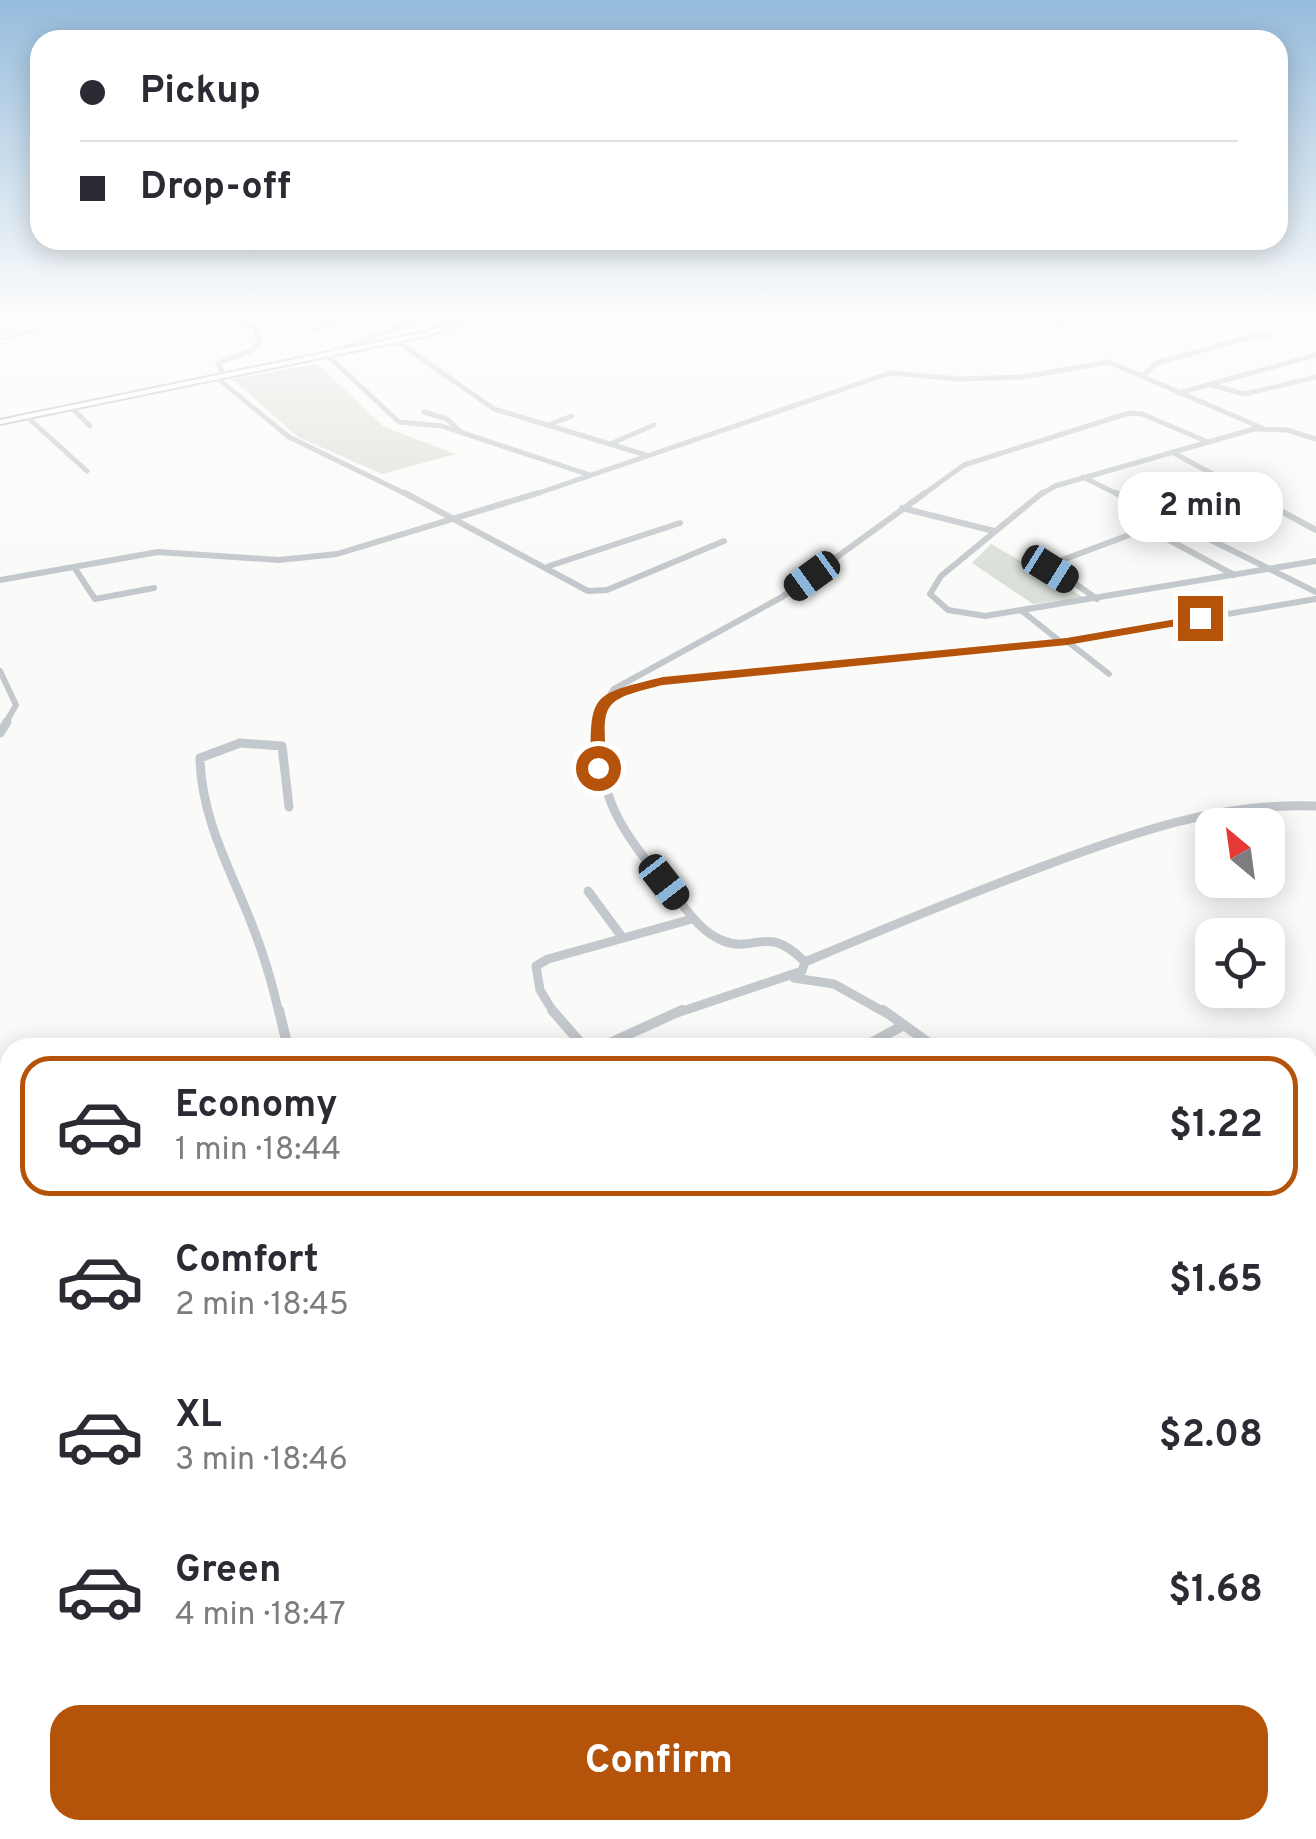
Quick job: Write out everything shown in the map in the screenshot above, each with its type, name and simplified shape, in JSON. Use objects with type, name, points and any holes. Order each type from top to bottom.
[{"type":"main road","points":[[0,422],[105,400]]},
{"type":"street","points":[[242,400],[293,440],[460,520],[549,566],[585,590],[600,592],[724,540]]},
{"type":"street","points":[[375,400],[399,422],[438,425],[592,476]]},
{"type":"street","points":[[480,400],[494,409],[648,456]]},
{"type":"street","points":[[0,580],[163,552],[252,559],[313,558],[460,520],[811,400]]},
{"type":"street","points":[[1192,400],[1262,428],[1316,439]]},
{"type":"street","points":[[70,407],[90,426]]},
{"type":"street","points":[[424,412],[451,421],[464,434]]},
{"type":"street","points":[[805,962],[790,946],[773,939],[722,942],[692,919],[631,842],[614,815],[600,779],[596,726],[600,707],[610,694],[648,668],[782,597],[902,508],[975,460],[1129,412],[1208,442]]},
{"type":"street","points":[[26,416],[87,471]]},
{"type":"street","points":[[548,426],[572,416]]},
{"type":"street","points":[[610,444],[654,425]]},
{"type":"street","points":[[1262,428],[1083,476],[1042,492],[933,584],[930,594],[942,608],[964,615],[1022,612],[1316,561]]},
{"type":"street","points":[[1306,435],[1316,429]]},
{"type":"street","points":[[1172,452],[1316,530]]},
{"type":"street","points":[[1083,476],[1316,596]]},
{"type":"street","points":[[902,508],[994,531]]},
{"type":"street","points":[[1097,599],[1049,565],[1169,520]]},
{"type":"street","points":[[549,566],[680,523]]},
{"type":"street","points":[[1145,527],[1234,575]]},
{"type":"street","points":[[74,567],[95,599],[154,588]]},
{"type":"street","points":[[610,694],[663,681],[1064,642],[1316,596]]},
{"type":"street","points":[[1022,612],[1109,674]]},
{"type":"street","points":[[648,668],[663,681]]},
{"type":"street","points":[[0,670],[16,705],[0,733]]},
{"type":"street","points":[[285,1038],[260,944],[213,826],[198,772],[200,758],[230,745],[264,742],[282,746],[287,756],[282,789],[289,807]]},
{"type":"street","points":[[788,978],[802,970],[805,962],[1028,871],[1187,814],[1248,806],[1316,806]]},
{"type":"street","points":[[588,891],[622,937]]},
{"type":"street","points":[[577,1038],[543,997],[536,966],[692,919]]},
{"type":"street","points":[[621,1038],[696,1004],[788,978],[817,977],[861,995],[921,1038]]},
{"type":"street","points":[[880,1038],[902,1026]]},
{"type":"shaded area","points":[[256,400],[355,400],[384,427],[456,454],[382,474],[298,437]]},
{"type":"shaded area","points":[[991,544],[1083,597],[1033,604],[972,563]]},
{"type":"route","points":[[598,768],[596,726],[600,707],[610,694],[618,692],[663,681],[1067,642],[1200,618]]}]
